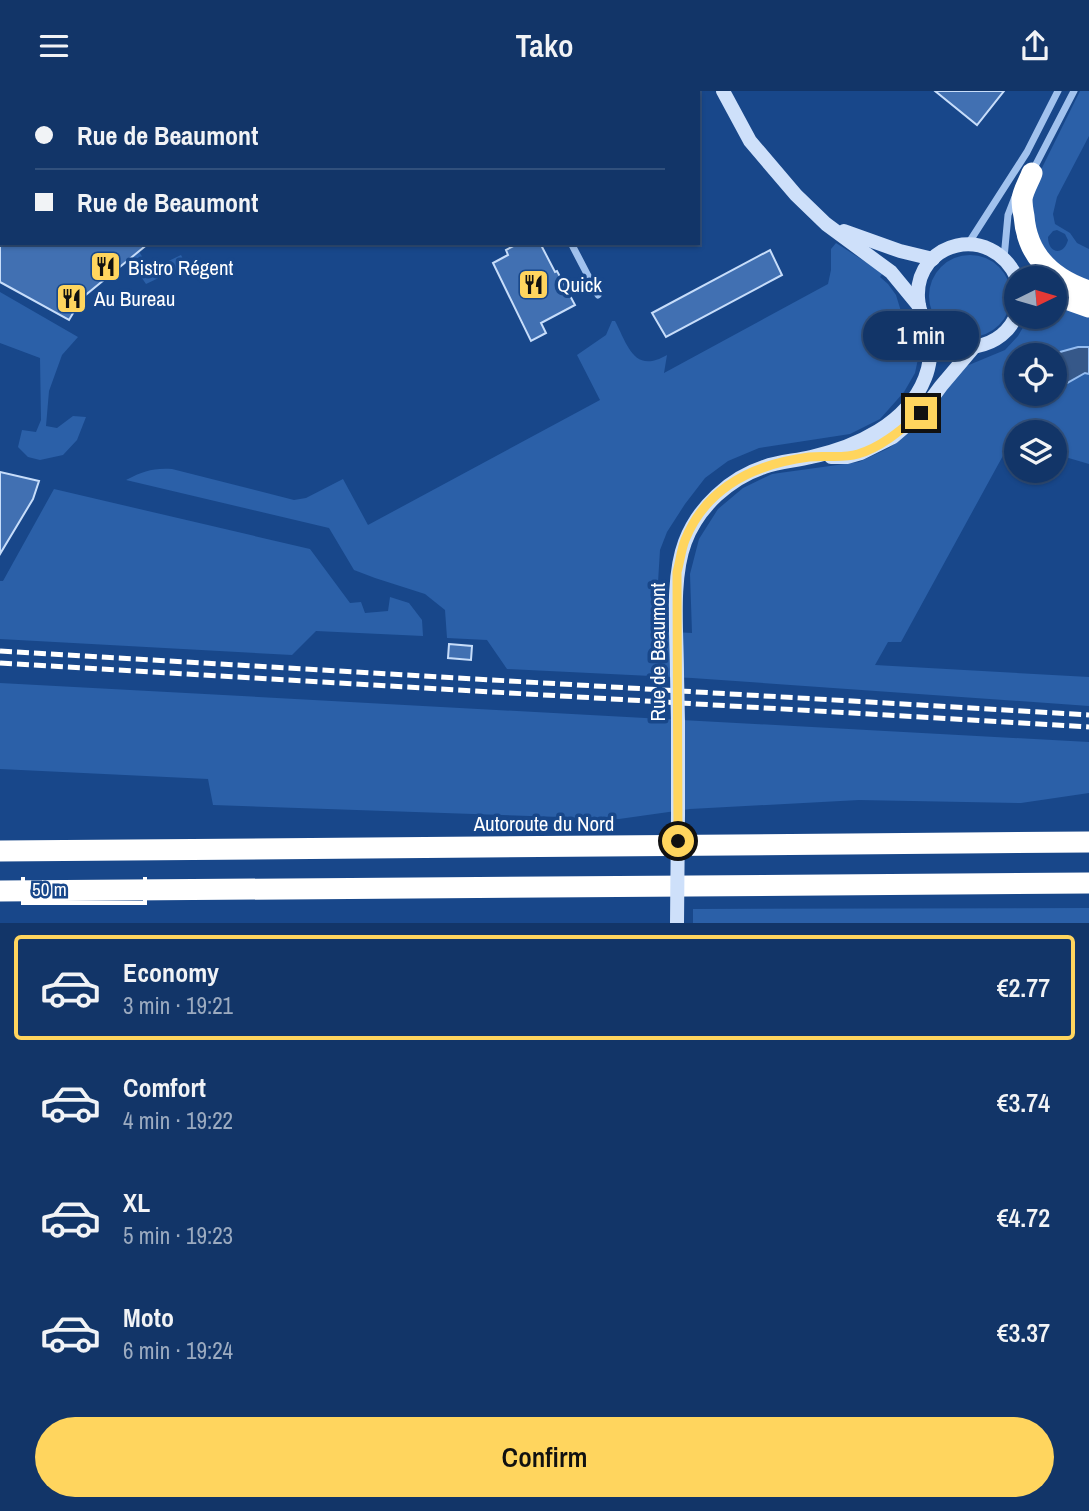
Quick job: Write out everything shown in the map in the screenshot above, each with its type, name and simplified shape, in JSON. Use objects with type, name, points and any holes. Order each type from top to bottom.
[{"type":"highway","points":[[1032,173],[1022,199],[1025,230],[1034,251],[1046,268],[1073,286],[1089,291]]},
{"type":"highway","points":[[1068,300],[1089,307]]},
{"type":"highway","name":"Autoroute du Nord","points":[[0,851],[1089,842]]},
{"type":"highway","points":[[0,891],[1089,883]]},
{"type":"street","points":[[723,91],[750,141],[796,195],[826,224],[891,272],[919,306]]},
{"type":"street","points":[[968,244],[1027,152],[1058,91]]},
{"type":"street","points":[[1004,258],[1008,215],[1017,191],[1032,173],[1074,91]]},
{"type":"street","points":[[826,224],[900,251],[933,259]]},
{"type":"street","points":[[1008,329],[986,344],[962,347],[951,344],[932,331],[924,320],[918,294],[925,269],[933,259],[949,248],[968,244],[981,246],[993,250],[1010,266]]},
{"type":"street","points":[[572,245],[598,295]]},
{"type":"street","name":"Rue de Beaumont","points":[[677,923],[677,572],[685,540],[700,515],[719,492],[740,477],[774,463],[844,448],[883,428],[897,417],[925,379],[930,360],[932,331]]},
{"type":"street","name":"Rue de Beaumont","points":[[811,457],[847,457],[893,437],[921,413],[974,347]]},
{"type":"shaded area","points":[[1080,91],[1089,91],[1089,136],[1057,197],[1053,214],[1055,224],[1070,233],[1077,243],[1089,249],[1089,286],[1068,276],[1068,266],[1054,266],[1029,220],[1034,184]],"holes":[[[1057,230],[1065,234],[1068,240],[1063,249],[1056,251],[1051,247],[1048,237]]]},
{"type":"shaded area","points":[[836,243],[883,273],[880,277],[896,295],[919,354],[915,373],[904,392],[880,419],[850,434],[759,448],[728,461],[705,478],[667,532],[660,550],[655,631],[692,633],[690,574],[699,539],[718,509],[743,488],[772,474],[859,462],[889,448],[915,428],[964,367],[1004,350],[1004,406],[1067,406],[1067,343],[1012,343],[1022,329],[1068,329],[1068,310],[1089,317],[1089,464],[1067,458],[1067,420],[1004,420],[1004,454],[901,642],[888,642],[875,665],[1089,677],[1089,706],[692,678],[507,669],[487,640],[447,638],[445,610],[425,594],[354,570],[329,528],[126,480],[148,471],[172,469],[294,500],[306,498],[343,479],[368,525],[600,400],[577,355],[606,335],[612,321],[615,321],[628,348],[639,359],[656,360],[667,355],[664,373],[828,284],[831,249]]},
{"type":"shaded area","points":[[119,245],[135,245],[150,270],[181,255],[186,265],[146,284]]},
{"type":"shaded area","points":[[970,255],[986,258],[1004,273],[1004,319],[999,325],[986,334],[970,337],[954,334],[941,325],[932,312],[929,296],[932,280],[941,267],[954,258]]},
{"type":"shaded area","points":[[0,292],[78,337],[62,355],[49,391],[46,426],[57,428],[73,416],[86,417],[77,440],[63,455],[40,460],[28,457],[18,447],[22,430],[36,432],[41,420],[40,358],[0,343]]},
{"type":"shaded area","points":[[1089,347],[1089,374],[1085,373],[1067,383],[1067,350]]},
{"type":"shaded area","points":[[54,489],[310,549],[350,603],[361,602],[365,613],[388,611],[390,597],[409,603],[422,620],[423,636],[316,631],[292,655],[0,639],[0,581],[3,581]]},
{"type":"shaded area","points":[[0,683],[1089,742],[1089,793],[1021,803],[859,800],[690,809],[619,819],[213,805],[208,779],[0,769]]},
{"type":"shaded area","points":[[1089,908],[1089,923],[693,923],[693,909]]},
{"type":"building","points":[[935,91],[1004,91],[977,125]]},
{"type":"building","points":[[0,245],[147,245],[82,298],[69,320],[0,282]]},
{"type":"building","name":"Quick","points":[[515,245],[541,245],[575,305],[541,323],[546,333],[531,341],[493,263],[508,255],[506,250]]},
{"type":"building","points":[[770,250],[782,275],[666,337],[652,313]]},
{"type":"building","points":[[0,472],[39,481],[33,499],[0,554]]},
{"type":"building","points":[[449,644],[472,646],[471,660],[448,658]]},
{"type":"railway","points":[[0,651],[1089,715]]},
{"type":"railway","points":[[0,663],[1089,727]]},
{"type":"place","name":"Bistro Régent","points":[[105,267]]},
{"type":"place","name":"Quick","points":[[534,284]]},
{"type":"place","name":"Au Bureau","points":[[71,298]]},
{"type":"route","points":[[678,841],[677,572],[685,540],[700,515],[719,492],[740,477],[774,463],[811,457],[847,457],[861,453],[893,437],[921,413]]}]
